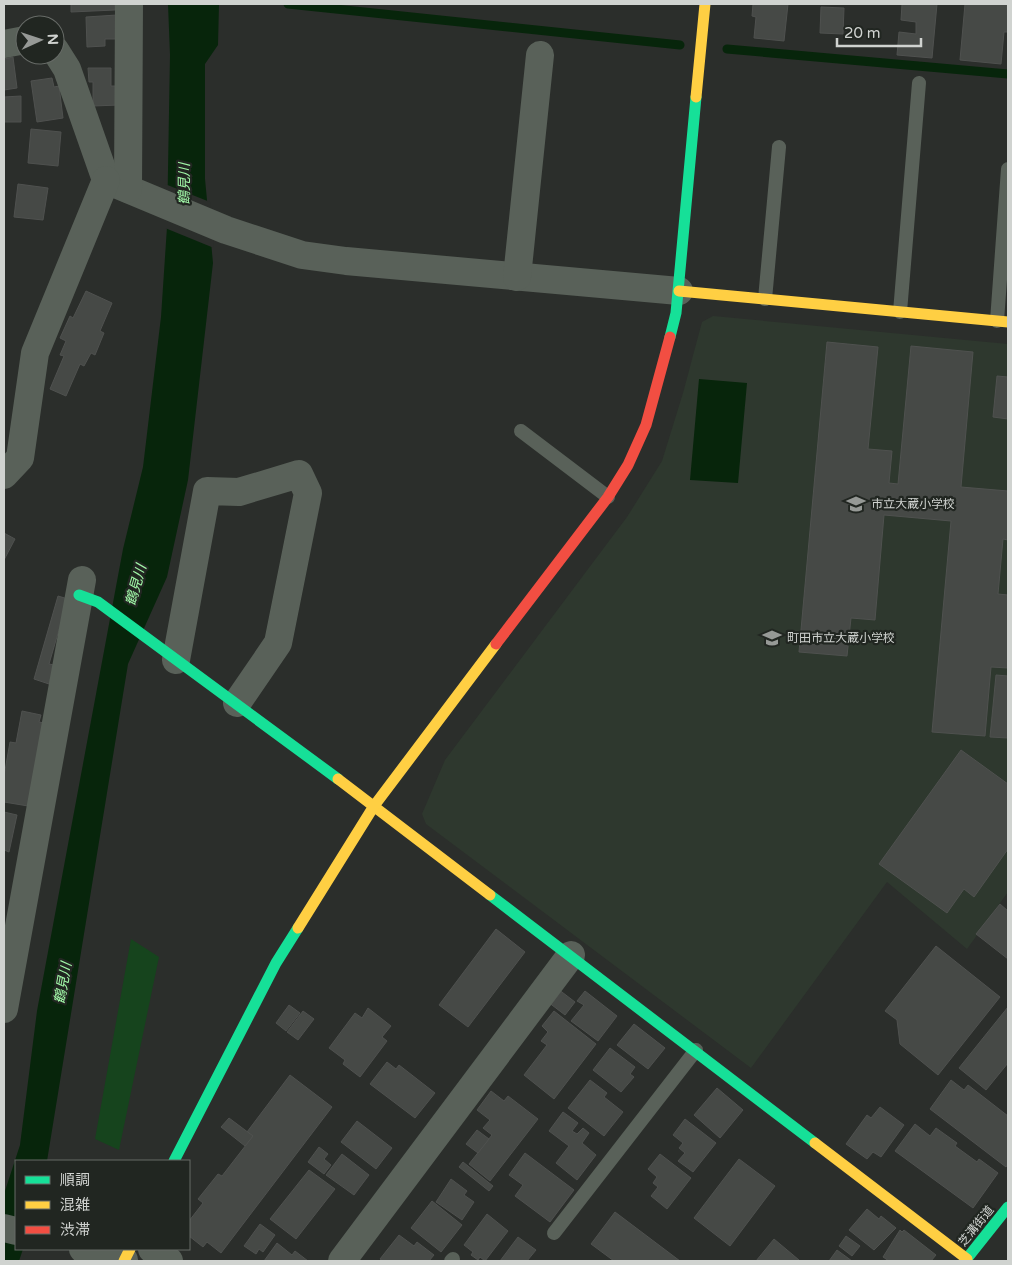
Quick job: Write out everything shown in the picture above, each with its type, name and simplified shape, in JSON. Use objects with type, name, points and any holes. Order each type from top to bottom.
[{"type":"street","points":[[4,475],[20,458],[35,353],[124,187],[129,4]]},
{"type":"street","points":[[175,1160],[276,963],[374,806],[608,497],[628,465],[646,425],[676,313],[705,4]]},
{"type":"street","points":[[517,277],[540,56]]},
{"type":"street","points":[[64,65],[124,187],[226,230],[302,255],[346,261],[1002,322]]},
{"type":"street","points":[[172,656],[207,491],[239,492],[299,474],[308,493],[278,643],[237,702]]},
{"type":"street","points":[[4,1009],[83,591],[237,702],[696,1050],[968,1261]]},
{"type":"street","points":[[342,1261],[571,955]]},
{"type":"street","name":"芝溝街道","points":[[968,1261],[1008,1208]]},
{"type":"street","points":[[88,1250],[126,1257]]},
{"type":"street","points":[[153,1250],[168,1261]]},
{"type":"lane","points":[[900,312],[919,84]]},
{"type":"lane","points":[[765,299],[780,147]]},
{"type":"lane","points":[[1002,322],[1008,169]]},
{"type":"lane","points":[[521,431],[608,497]]},
{"type":"lane","points":[[554,1233],[696,1050]]},
{"type":"shaded area","name":"町田市立大蔵小学校","points":[[713,316],[1008,344],[1008,892],[967,949],[887,882],[751,1068],[426,824],[422,814],[445,760],[627,517],[662,461],[702,322]]},
{"type":"shaded area","points":[[131,939],[159,957],[119,1150],[95,1139]]},
{"type":"water","name":"鶴見川","points":[[168,4],[219,4],[218,45],[205,64],[205,179],[213,263],[188,480],[167,577],[128,664],[47,1160],[15,1160],[20,1145],[37,1011],[123,549],[143,467],[161,317],[167,227],[170,55]]},
{"type":"water","points":[[699,379],[747,383],[738,483],[690,480]]},
{"type":"water","points":[[15,1160],[15,1250],[23,1250],[19,1261],[4,1261],[4,1194]]},
{"type":"pier","points":[[165,184],[210,202],[214,248],[165,228]]},
{"type":"building","points":[[71,4],[115,4],[115,10],[71,12]]},
{"type":"building","points":[[753,4],[788,4],[784,41],[754,38],[756,17],[752,16]]},
{"type":"building","points":[[902,4],[937,4],[932,58],[897,55],[899,32],[916,34],[916,22],[901,20]]},
{"type":"building","points":[[965,4],[1007,4],[1008,32],[1004,32],[1001,64],[960,60]]},
{"type":"building","points":[[821,7],[844,8],[843,34],[820,33]]},
{"type":"building","points":[[117,15],[118,39],[105,39],[105,46],[87,47],[86,17]]},
{"type":"building","points":[[13,57],[17,88],[4,90],[4,59]]},
{"type":"building","points":[[88,68],[111,68],[111,86],[119,86],[119,105],[93,106],[93,82],[89,82]]},
{"type":"building","points":[[52,78],[54,87],[59,86],[63,118],[37,122],[31,81]]},
{"type":"building","points":[[21,96],[21,122],[4,122],[4,97]]},
{"type":"building","points":[[31,129],[61,132],[58,166],[28,163]]},
{"type":"building","points":[[18,184],[48,188],[43,220],[14,217]]},
{"type":"building","points":[[86,291],[112,303],[100,331],[104,333],[95,355],[91,353],[84,366],[80,364],[66,396],[50,389],[64,356],[60,355],[66,341],[60,338],[70,316],[73,318]]},
{"type":"building","points":[[827,342],[878,347],[868,449],[892,451],[889,483],[898,484],[911,346],[973,352],[961,487],[1008,491],[1008,540],[1003,539],[998,594],[1008,595],[1008,668],[991,667],[985,736],[932,732],[951,521],[884,515],[875,620],[851,618],[847,656],[799,652]]},
{"type":"building","points":[[997,376],[1008,377],[1008,419],[993,417]]},
{"type":"building","points":[[4,533],[15,539],[4,560]]},
{"type":"building","points":[[58,596],[68,599],[49,664],[54,665],[49,684],[34,679]]},
{"type":"building","points":[[996,675],[1008,676],[1008,738],[990,737]]},
{"type":"building","points":[[22,711],[41,715],[39,722],[44,723],[28,806],[4,802],[4,776],[10,742],[16,743]]},
{"type":"building","points":[[961,750],[1008,784],[1008,849],[974,897],[964,889],[947,913],[879,864]]},
{"type":"building","points":[[4,812],[17,815],[9,852],[4,850]]},
{"type":"building","points":[[1000,904],[1008,911],[1008,959],[976,934]]},
{"type":"building","points":[[496,929],[525,952],[468,1027],[439,1005]]},
{"type":"building","points":[[936,946],[1000,997],[938,1075],[900,1044],[897,1020],[885,1011]]},
{"type":"building","points":[[558,989],[575,1002],[565,1015],[548,1002]]},
{"type":"building","points":[[585,991],[617,1016],[598,1041],[571,1021],[584,1005],[577,1001]]},
{"type":"building","points":[[289,1005],[300,1013],[286,1031],[276,1023]]},
{"type":"building","points":[[1008,1007],[1008,1063],[986,1090],[959,1068]]},
{"type":"building","points":[[368,1008],[391,1026],[382,1037],[387,1041],[360,1077],[343,1064],[345,1060],[329,1048],[355,1013],[362,1018]]},
{"type":"building","points":[[303,1011],[314,1019],[298,1040],[287,1032]]},
{"type":"building","points":[[554,1011],[596,1044],[554,1099],[524,1075],[547,1045],[541,1041],[548,1032],[542,1026]]},
{"type":"building","points":[[634,1024],[665,1048],[648,1069],[617,1045]]},
{"type":"building","points":[[610,1048],[635,1067],[630,1074],[634,1077],[621,1092],[593,1070]]},
{"type":"building","points":[[387,1062],[396,1069],[399,1065],[435,1093],[415,1118],[370,1084]]},
{"type":"building","points":[[290,1075],[332,1107],[221,1253],[207,1242],[203,1247],[190,1237],[190,1220],[203,1203],[198,1199],[218,1174],[222,1176],[253,1136],[247,1132]]},
{"type":"building","points":[[590,1080],[607,1093],[604,1097],[623,1112],[604,1136],[568,1108]]},
{"type":"building","points":[[951,1080],[964,1090],[968,1085],[1008,1116],[1008,1164],[1006,1167],[930,1109]]},
{"type":"building","points":[[717,1088],[743,1110],[720,1138],[694,1115]]},
{"type":"building","points":[[491,1091],[504,1101],[508,1096],[538,1119],[490,1181],[469,1164],[492,1135],[483,1128],[490,1120],[477,1110]]},
{"type":"building","points":[[880,1107],[904,1125],[881,1157],[873,1152],[867,1159],[846,1144],[867,1115],[871,1118]]},
{"type":"building","points":[[563,1112],[578,1123],[572,1131],[577,1134],[583,1128],[589,1133],[582,1143],[596,1155],[577,1180],[556,1163],[569,1146],[549,1131]]},
{"type":"building","points":[[229,1118],[253,1136],[245,1146],[221,1127]]},
{"type":"building","points":[[685,1119],[716,1143],[693,1172],[678,1161],[685,1153],[679,1148],[683,1143],[673,1135]]},
{"type":"building","points":[[357,1121],[392,1148],[376,1169],[341,1142]]},
{"type":"building","points":[[915,1124],[930,1136],[936,1128],[957,1143],[955,1146],[977,1162],[979,1159],[998,1173],[973,1208],[895,1151]]},
{"type":"building","points":[[477,1130],[489,1139],[478,1153],[466,1144]]},
{"type":"building","points":[[319,1147],[328,1154],[324,1159],[331,1165],[324,1174],[308,1162]]},
{"type":"building","points":[[525,1153],[574,1190],[550,1222],[515,1196],[523,1185],[509,1175]]},
{"type":"building","points":[[342,1154],[369,1175],[354,1195],[326,1175]]},
{"type":"building","points":[[660,1154],[691,1178],[667,1209],[651,1196],[658,1187],[653,1183],[657,1177],[648,1169]]},
{"type":"building","points":[[739,1159],[775,1186],[730,1246],[694,1218]]},
{"type":"building","points":[[463,1162],[493,1186],[489,1191],[459,1167]]},
{"type":"building","points":[[309,1170],[335,1189],[296,1239],[270,1219]]},
{"type":"building","points":[[451,1179],[467,1191],[464,1195],[474,1202],[462,1220],[436,1202]]},
{"type":"building","points":[[432,1201],[462,1225],[441,1252],[411,1228]]},
{"type":"building","points":[[867,1209],[879,1219],[881,1216],[896,1228],[874,1250],[849,1230]]},
{"type":"building","points":[[615,1212],[680,1261],[614,1261],[591,1244]]},
{"type":"building","points":[[487,1214],[508,1231],[485,1261],[480,1257],[478,1260],[471,1255],[473,1252],[464,1245]]},
{"type":"building","points":[[260,1224],[275,1235],[263,1252],[259,1249],[256,1254],[244,1246]]},
{"type":"building","points":[[900,1230],[902,1232],[904,1230],[936,1255],[931,1261],[889,1261],[883,1257]]},
{"type":"building","points":[[399,1235],[414,1246],[417,1242],[434,1255],[429,1261],[383,1261],[380,1259]]},
{"type":"building","points":[[846,1236],[860,1246],[852,1256],[839,1246]]},
{"type":"building","points":[[518,1237],[536,1250],[527,1261],[500,1261]]},
{"type":"building","points":[[774,1239],[799,1260],[756,1261]]},
{"type":"building","points":[[277,1243],[292,1255],[295,1251],[308,1261],[264,1261]]},
{"type":"building","points":[[837,1250],[852,1261],[829,1261]]},
{"type":"waterway","points":[[288,4],[680,45]]},
{"type":"waterway","points":[[727,49],[1008,74]]},
{"type":"traffic: fast","points":[[670,337],[676,313],[696,97]]},
{"type":"traffic: fast","points":[[79,595],[98,602],[338,779]]},
{"type":"traffic: fast","points":[[490,895],[815,1143]]},
{"type":"traffic: fast","points":[[175,1160],[276,963],[298,928]]},
{"type":"traffic: fast","points":[[965,1261],[1008,1207]]},
{"type":"traffic: slow","points":[[696,97],[705,4]]},
{"type":"traffic: slow","points":[[679,291],[1008,322]]},
{"type":"traffic: slow","points":[[298,928],[374,806],[496,644]]},
{"type":"traffic: slow","points":[[338,779],[490,895]]},
{"type":"traffic: slow","points":[[815,1143],[967,1259]]},
{"type":"traffic: slow","points":[[124,1261],[130,1250]]},
{"type":"traffic: jam","points":[[496,644],[608,497],[628,465],[646,425],[670,337]]},
{"type":"place","name":"市立大蔵小学校","points":[[856,504]]},
{"type":"place","name":"町田市立大蔵小学校","points":[[772,638]]}]
